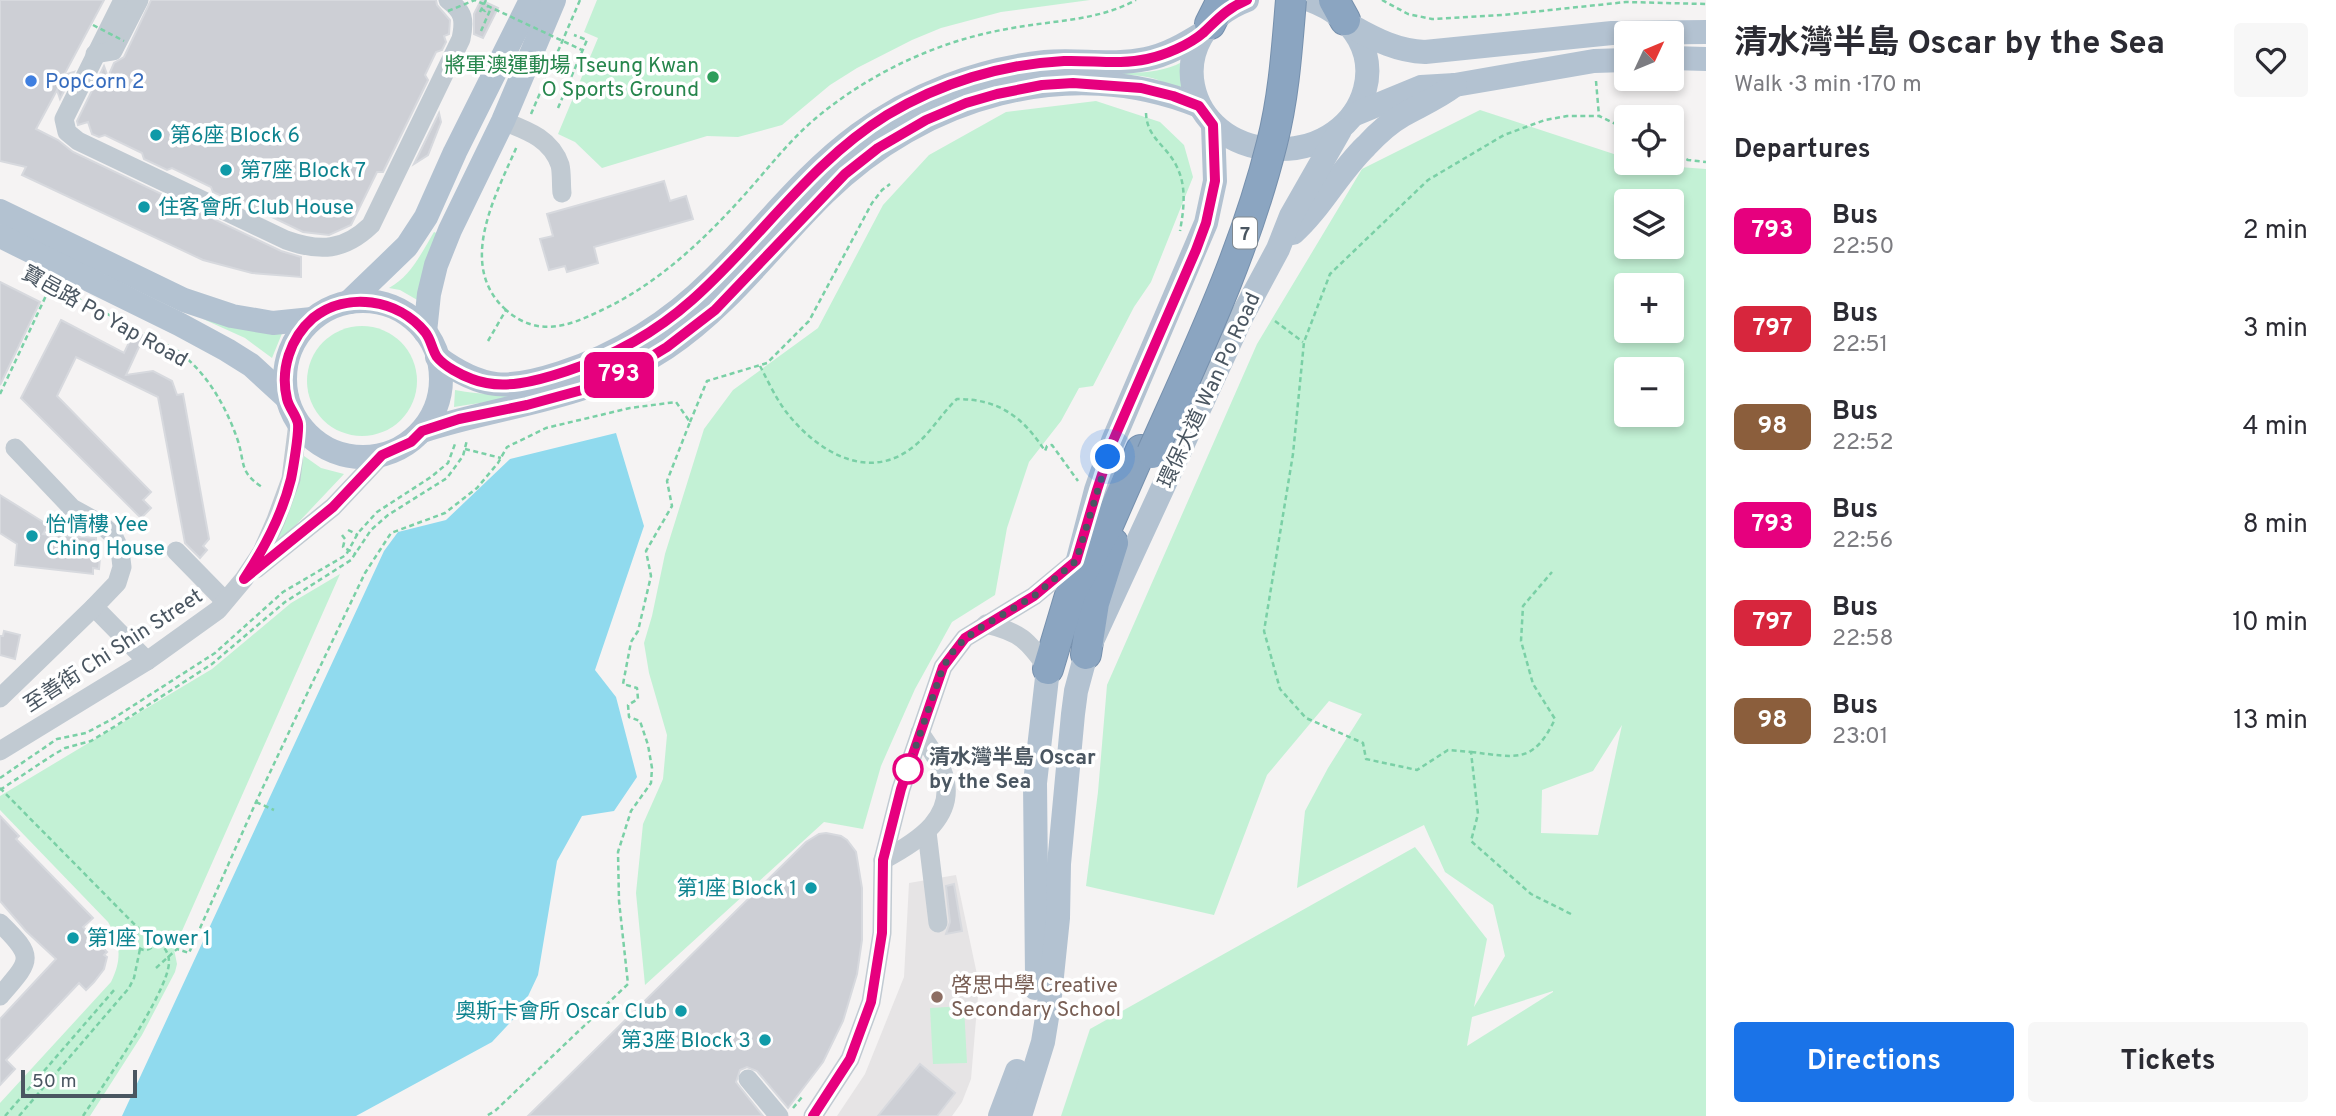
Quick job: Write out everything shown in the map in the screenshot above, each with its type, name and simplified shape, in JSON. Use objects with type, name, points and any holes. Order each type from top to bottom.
[{"type":"highway","name":"環保大道 Wan Po Road","points":[[1086,653],[1101,579],[1147,451],[1242,212],[1259,158],[1269,112],[1282,0]]},
{"type":"highway","name":"環保大道 Wan Po Road","points":[[1048,669],[1071,592],[1147,451],[1219,303],[1259,190],[1280,103],[1291,0]]},
{"type":"main road","points":[[349,302],[407,246],[426,217],[455,152],[531,0]]},
{"type":"main road","points":[[425,332],[429,294],[436,265],[450,230],[513,125],[554,0]]},
{"type":"main road","points":[[437,357],[473,379],[502,384],[546,378],[597,360],[636,340],[684,306],[824,163],[870,126],[900,107],[957,82],[1007,68],[1064,61],[1138,61],[1160,55],[1212,19],[1247,0]]},
{"type":"main road","points":[[1310,0],[1344,16],[1385,44],[1413,52],[1612,33],[1706,32]]},
{"type":"main road","name":"環保大道 Wan Po Road","points":[[1020,1116],[1043,1042],[1049,1005],[1073,714],[1086,653],[1237,329],[1278,249],[1291,216],[1365,93],[1368,73],[1365,51],[1344,16]]},
{"type":"main road","name":"環保大道 Wan Po Road","points":[[1071,592],[1076,561],[1113,441],[1206,223],[1215,181],[1206,116],[1192,86],[1190,73],[1197,46],[1212,19]]},
{"type":"main road","points":[[1684,58],[1706,59]]},
{"type":"main road","name":"寶邑路 Po Yap Road","points":[[422,431],[459,419],[574,393],[608,380],[649,359],[715,310],[824,194],[860,161],[939,113],[997,94],[1042,85],[1073,83],[1141,88],[1173,96],[1206,116],[1233,139],[1276,150],[1302,147],[1327,138],[1346,123],[1421,87],[1455,85],[1594,61],[1614,60]]},
{"type":"main road","points":[[1278,249],[1304,223],[1346,168],[1377,135],[1396,120],[1430,103],[1455,85]]},
{"type":"main road","name":"寶邑路 Po Yap Road","points":[[0,211],[184,300],[232,316],[274,323],[312,319]]},
{"type":"main road","name":"寶邑路 Po Yap Road","points":[[0,236],[180,324],[227,350],[251,365],[287,398]]},
{"type":"main road","name":"寶邑路 Po Yap Road","points":[[349,302],[370,302],[391,307],[410,317],[425,332],[437,357],[441,376],[439,396],[433,414],[411,442],[382,455],[359,458],[337,453],[314,441],[298,423],[287,398],[285,371],[288,356],[298,336],[312,319],[324,311],[349,302]]},
{"type":"main road","name":"環保大道 Wan Po Road","points":[[1000,1116],[1027,1039],[1037,975],[1035,783],[1048,669]]},
{"type":"street","points":[[123,0],[64,119],[67,132],[78,141],[286,240],[307,247],[326,248],[358,238],[371,225],[461,39],[464,22],[461,10],[448,6]]},
{"type":"street","points":[[95,54],[113,51],[139,0]]},
{"type":"street","points":[[513,125],[539,137],[555,156],[560,165],[562,193]]},
{"type":"street","name":"至善街 Chi Shin Street","points":[[0,751],[147,661],[218,610],[262,552],[291,479],[298,423]]},
{"type":"street","points":[[0,698],[117,583],[122,567],[120,551],[113,535],[72,508],[15,448]]},
{"type":"street","name":"至善街 Chi Shin Street","points":[[244,579],[333,507],[382,455]]},
{"type":"street","points":[[176,551],[225,601]]},
{"type":"street","points":[[813,1116],[841,1077],[859,1041],[876,981],[882,933],[883,860],[901,789],[939,677],[950,656],[965,638],[1027,601],[1076,561]]},
{"type":"street","points":[[94,607],[147,661]]},
{"type":"street","points":[[986,624],[1016,632],[1032,647],[1048,669]]},
{"type":"street","points":[[883,860],[909,847],[927,832],[934,825],[946,800],[946,782],[942,768],[920,733]]},
{"type":"street","points":[[927,832],[938,923]]},
{"type":"street","points":[[0,923],[22,944],[26,956],[25,965],[0,996]]},
{"type":"street","points":[[748,1079],[778,1115]]},
{"type":"path","points":[[448,6],[475,0],[582,50]]},
{"type":"path","points":[[486,0],[482,11],[487,7]]},
{"type":"path","points":[[506,310],[486,285],[482,273],[481,248],[513,125],[579,0]]},
{"type":"path","points":[[1382,0],[1408,14],[1432,19],[1503,15],[1626,2],[1706,4]]},
{"type":"path","points":[[93,25],[124,41]]},
{"type":"path","points":[[558,108],[587,40],[575,35]]},
{"type":"path","points":[[1594,61],[1599,116]]},
{"type":"path","points":[[1146,113],[1146,128],[1172,159],[1181,178],[1184,201],[1179,237]]},
{"type":"path","points":[[1552,572],[1523,606],[1521,641],[1533,684],[1555,719],[1544,741],[1519,758],[1448,750],[1417,770],[1366,760],[1363,743],[1306,718],[1280,690],[1264,631],[1293,454],[1304,342],[1330,274],[1428,180],[1504,135],[1545,120],[1567,116],[1599,116],[1614,124]]},
{"type":"path","points":[[1684,158],[1706,162]]},
{"type":"path","points":[[486,1116],[495,1111],[628,984],[619,901],[618,852],[631,811],[651,783],[652,768],[640,721],[629,717],[628,705],[638,699],[637,688],[623,684],[631,642],[639,631],[650,576],[646,551],[673,506],[667,481],[707,381],[767,363],[808,321],[873,202],[890,184]]},
{"type":"path","name":"寶邑路 Po Yap Road","points":[[0,394],[51,285],[41,280]]},
{"type":"path","name":"寶邑路 Po Yap Road","points":[[63,291],[178,351],[194,363],[220,401],[238,442],[242,466],[262,487]]},
{"type":"path","points":[[1275,321],[1304,342]]},
{"type":"path","points":[[760,366],[786,412],[811,438],[844,459],[859,464],[889,461],[911,449],[957,399],[978,399],[1004,409],[1019,419],[1032,430],[1045,451],[1047,446],[1052,446],[1078,481]]},
{"type":"path","points":[[156,968],[177,950],[189,953],[256,802],[365,573],[391,533],[445,513],[477,488],[508,447],[546,428],[630,408],[676,402],[690,422]]},
{"type":"path","points":[[83,1116],[153,1003],[167,973],[168,956],[150,932],[141,931],[0,789],[65,748],[91,741],[212,664],[285,602],[347,563],[371,530],[388,515],[447,478],[457,468],[467,440]]},
{"type":"path","points":[[0,778],[57,739],[86,733],[98,727],[215,653],[283,592],[340,559],[385,505],[440,471],[448,463],[455,444]]},
{"type":"path","points":[[465,449],[501,458]]},
{"type":"path","points":[[348,530],[358,535]]},
{"type":"path","points":[[342,535],[345,539],[343,547],[356,554]]},
{"type":"path","points":[[1471,752],[1478,814],[1471,841],[1531,894],[1571,914]]},
{"type":"path","points":[[256,802],[274,810]]},
{"type":"path","points":[[19,1116],[122,996],[134,978],[140,949],[135,942],[141,931]]},
{"type":"path","points":[[140,949],[149,950],[154,946],[155,940]]},
{"type":"path","points":[[5,1116],[115,989]]},
{"type":"shaded area","name":"啓思中學 Creative Secondary School","points":[[956,875],[979,984],[971,1079],[962,1102],[952,1116],[837,1116],[865,1074],[904,977],[909,883]]},
{"type":"green space","name":"將軍澳運動場 Tseung Kwan O Sports Ground","points":[[597,0],[1090,0],[1001,12],[941,28],[857,68],[830,85],[782,125],[738,137],[707,136],[602,168],[575,142],[558,134],[598,38],[584,32]]},
{"type":"green space","points":[[1182,62],[1185,97],[1149,77],[1078,75],[1003,85],[971,94],[911,120],[883,137],[831,179],[716,299],[656,345],[620,365],[562,387],[522,397],[454,407],[455,390],[502,394],[543,386],[613,361],[662,335],[702,305],[827,176],[854,152],[921,108],[963,90],[1029,73],[1067,69],[1151,72]]},
{"type":"green space","points":[[1096,101],[1160,122],[1184,145],[1193,177],[1151,282],[1134,307],[1093,386],[1079,388],[1061,421],[1029,462],[1007,528],[995,595],[952,622],[915,689],[881,766],[863,829],[824,822],[645,985],[636,893],[643,824],[663,779],[667,735],[649,673],[644,643],[665,554],[704,429],[733,390],[818,328],[883,205],[929,155],[1006,112]]},
{"type":"green space","points":[[1480,110],[1614,154],[1614,175],[1684,175],[1684,167],[1706,169],[1706,1116],[1061,1116],[1090,1029],[1415,847],[1487,939],[1474,1007],[1505,956],[1493,905],[1445,872],[1424,825],[1297,888],[1305,811],[1362,714],[1329,701],[1267,775],[1214,915],[1086,886],[1098,792],[1107,685],[1257,344],[1362,169]],"holes":[[[1622,725],[1598,835],[1541,833],[1542,790],[1593,771]],[[1553,991],[1467,1046],[1472,1017]]]},
{"type":"green space","points":[[434,232],[439,234],[419,301],[400,290],[389,288],[410,270]]},
{"type":"green space","points":[[203,319],[283,331],[272,358],[245,338]]},
{"type":"green space","points":[[362,326],[383,330],[401,342],[413,360],[417,381],[413,402],[401,420],[383,432],[362,436],[341,432],[323,420],[311,402],[307,381],[311,360],[323,342],[341,330]]},
{"type":"green space","points":[[304,456],[321,468],[344,474],[277,545],[274,542],[291,506]]},
{"type":"green space","points":[[340,574],[174,949],[177,964],[175,972],[142,1035],[90,1116],[0,1116],[0,1103],[111,982],[117,966],[118,944],[108,922],[0,810],[0,796],[212,669],[291,603]]},
{"type":"green space","points":[[964,1006],[967,1063],[933,1064],[930,1008]]},
{"type":"water","points":[[616,433],[644,526],[595,670],[616,697],[637,777],[614,811],[582,816],[557,861],[538,975],[521,1011],[492,1042],[356,1116],[122,1116],[384,551],[398,532],[446,520],[510,459]]},
{"type":"building","points":[[0,0],[104,0],[64,75],[74,72],[60,99],[57,90],[36,129],[58,140],[73,152],[281,251],[301,257],[301,277],[252,273],[203,260],[22,175],[26,167],[0,161]]},
{"type":"building","points":[[151,0],[436,0],[450,20],[449,34],[444,36],[446,42],[442,50],[436,52],[425,75],[428,80],[383,172],[377,172],[351,225],[329,235],[303,232],[213,192],[211,187],[172,168],[167,170],[144,159],[142,153],[105,135],[99,137],[92,134],[88,122],[78,125],[77,121],[104,66],[108,77],[114,63],[124,57]]},
{"type":"building","points":[[481,0],[498,8],[483,38],[474,34],[474,14]]},
{"type":"building","points":[[439,113],[441,122],[428,155],[414,164]]},
{"type":"building","points":[[664,181],[670,201],[686,196],[693,219],[594,247],[598,263],[567,272],[565,266],[549,270],[540,239],[553,236],[547,214]]},
{"type":"building","points":[[0,282],[40,302],[0,385]]},
{"type":"building","points":[[61,320],[124,353],[134,332],[144,336],[126,375],[153,371],[172,381],[177,395],[183,394],[209,539],[203,546],[207,550],[200,558],[185,543],[158,397],[76,357],[57,396],[151,492],[143,500],[151,508],[141,518],[21,398]]},
{"type":"building","name":"怡情樓 Yee Ching House","points":[[0,495],[48,525],[43,534],[96,538],[96,544],[101,545],[99,569],[93,568],[93,574],[15,565],[17,544],[0,533]]},
{"type":"building","points":[[4,631],[20,635],[15,659],[0,655],[0,636],[3,636]]},
{"type":"building","points":[[0,816],[19,836],[16,839],[93,918],[83,927],[107,952],[104,955],[107,957],[104,969],[94,982],[86,990],[79,983],[6,1060],[15,1069],[0,1085],[0,1019],[56,959],[26,931],[0,901]]},
{"type":"building","points":[[826,833],[841,836],[856,852],[862,888],[862,940],[857,974],[843,1021],[823,1062],[788,1108],[757,1071],[747,1067],[740,1070],[736,1082],[763,1116],[528,1116],[806,842]]},
{"type":"building","points":[[954,884],[962,931],[946,934],[950,922],[946,886]]},
{"type":"building","points":[[920,1064],[955,1093],[937,1116],[878,1116]]},
{"type":"bus line","name":"793","points":[[813,1116],[841,1077],[859,1041],[871,1002],[880,956],[881,877],[888,835],[943,667],[965,638],[1020,606],[1076,561],[1113,441],[1206,223],[1215,181],[1213,125],[1199,106],[1173,96],[1141,88],[1089,83],[1042,85],[997,94],[939,113],[860,161],[824,194],[715,310],[667,347],[631,369],[582,390],[459,419],[422,431],[411,442],[382,455],[333,507],[244,579],[262,552],[291,479],[298,423],[290,408],[285,385],[288,356],[302,330],[324,311],[349,302],[370,302],[391,307],[410,317],[425,332],[437,357],[458,372],[488,383],[516,383],[546,378],[597,360],[636,340],[676,313],[727,265],[824,163],[845,144],[900,107],[957,82],[1007,68],[1064,61],[1125,62],[1148,59],[1180,47],[1203,33],[1220,14],[1247,0]]},
{"type":"place","name":"將軍澳運動場 Tseung Kwan O Sports Ground","points":[[713,77]]},
{"type":"place","name":"PopCorn 2","points":[[31,81]]},
{"type":"place","name":"第6座 Block 6","points":[[156,135]]},
{"type":"place","name":"第7座 Block 7","points":[[226,170]]},
{"type":"place","name":"住客會所 Club House","points":[[144,207]]},
{"type":"place","name":"怡情樓 Yee Ching House","points":[[32,536]]},
{"type":"place","name":"清水灣半島 Oscar by the Sea","points":[[908,769]]},
{"type":"place","name":"第1座 Block 1","points":[[811,888]]},
{"type":"place","name":"第1座 Tower 1","points":[[73,938]]},
{"type":"place","name":"啓思中學 Creative Secondary School","points":[[937,997]]},
{"type":"place","name":"奧斯卡會所 Oscar Club","points":[[681,1011]]},
{"type":"place","name":"第3座 Block 3","points":[[765,1040]]},
{"type":"route","points":[[908,769],[943,667],[956,647],[975,631],[1034,596],[1076,561],[1108,457]]}]
